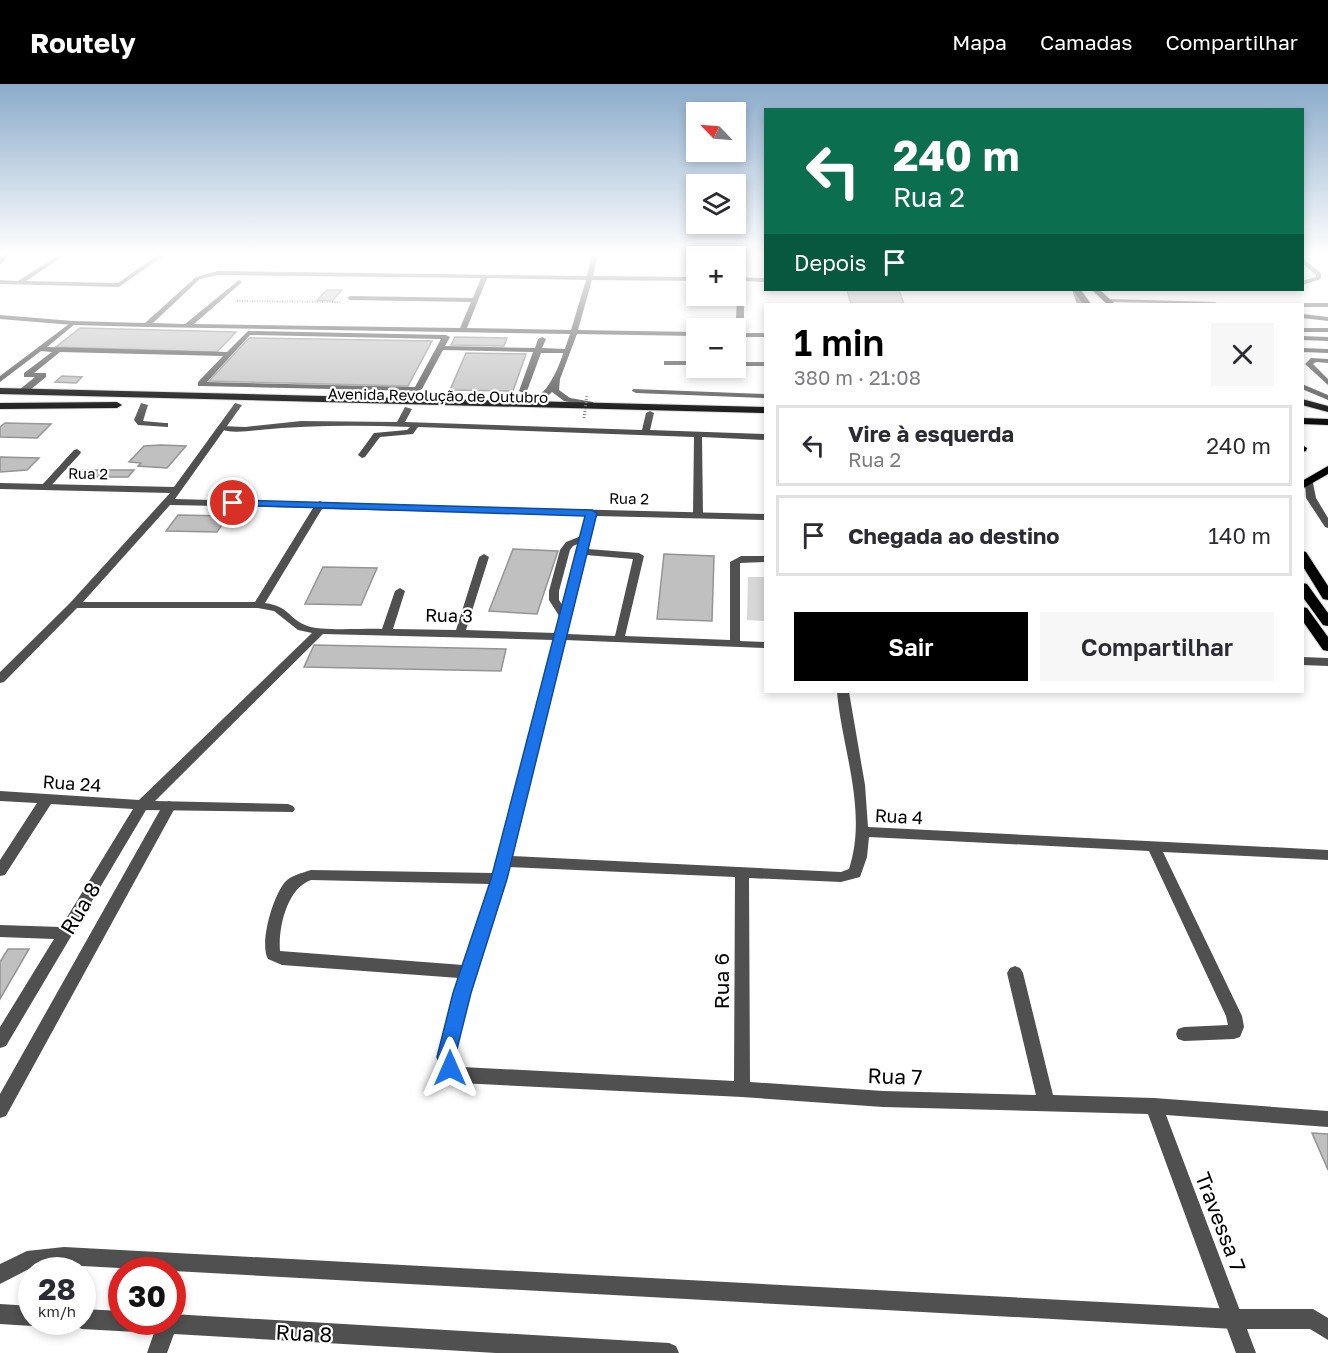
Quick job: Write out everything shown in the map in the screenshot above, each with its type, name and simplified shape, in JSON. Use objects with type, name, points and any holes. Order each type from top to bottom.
[{"type":"main road","name":"Avenida Revolução de Outubro","points":[[0,391],[121,396],[764,410]]},
{"type":"main road","name":"Avenida Revolução de Outubro","points":[[0,399],[121,396]]},
{"type":"main road","name":"Avenida Revolução de Outubro","points":[[0,399],[111,405]]},
{"type":"main road","points":[[1304,403],[1328,409]]},
{"type":"main road","name":"Avenida Revolução de Outubro","points":[[0,406],[238,405],[764,417]]},
{"type":"main road","points":[[1304,421],[1328,422]]},
{"type":"main road","points":[[1304,427],[1328,427]]},
{"type":"main road","points":[[1305,484],[1328,469]]},
{"type":"main road","points":[[1304,558],[1328,596]]},
{"type":"main road","points":[[1304,590],[1328,622]]},
{"type":"main road","points":[[1304,614],[1325,644]]},
{"type":"street","points":[[147,325],[160,313]]},
{"type":"street","points":[[187,326],[202,313]]},
{"type":"street","points":[[464,330],[469,313]]},
{"type":"street","points":[[496,405],[538,398],[549,391],[556,378],[579,313]]},
{"type":"street","points":[[1304,316],[1328,319]]},
{"type":"street","points":[[0,317],[73,323],[187,326],[686,334]]},
{"type":"street","points":[[0,380],[73,323]]},
{"type":"street","points":[[1304,330],[1328,330]]},
{"type":"street","points":[[248,333],[446,337],[418,389],[201,384],[229,354],[248,333]]},
{"type":"street","points":[[746,335],[764,335]]},
{"type":"street","points":[[523,391],[542,339]]},
{"type":"street","points":[[1304,340],[1328,340]]},
{"type":"street","points":[[440,348],[566,351]]},
{"type":"street","points":[[39,349],[229,354]]},
{"type":"street","points":[[1304,349],[1328,350]]},
{"type":"street","points":[[22,392],[43,375],[27,375],[58,350]]},
{"type":"street","points":[[1328,361],[1309,361],[1328,383]]},
{"type":"street","points":[[667,363],[686,363]]},
{"type":"street","points":[[746,364],[764,364]]},
{"type":"street","points":[[556,378],[555,391],[563,398],[603,406]]},
{"type":"street","points":[[1304,389],[1325,397]]},
{"type":"street","points":[[636,391],[764,396]]},
{"type":"street","points":[[144,405],[138,420],[141,423],[165,425]]},
{"type":"street","points":[[0,678],[74,605],[168,502],[238,405]]},
{"type":"street","points":[[400,424],[408,409]]},
{"type":"street","points":[[645,434],[650,413]]},
{"type":"street","points":[[222,428],[245,429],[301,423],[400,424],[764,437]]},
{"type":"street","points":[[362,455],[377,435],[410,432],[415,425]]},
{"type":"street","points":[[698,436],[698,515]]},
{"type":"street","points":[[45,487],[77,452]]},
{"type":"street","points":[[1305,484],[1311,498],[1325,514],[1328,525]]},
{"type":"street","name":"Rua 2","points":[[0,486],[176,490]]},
{"type":"street","name":"Rua 2","points":[[168,502],[320,504],[764,517]]},
{"type":"street","points":[[258,605],[320,504]]},
{"type":"street","points":[[499,879],[311,874],[300,876],[283,893],[272,947],[273,956],[282,959],[468,972],[499,879],[592,513]]},
{"type":"street","points":[[565,617],[554,600],[554,591],[565,550],[569,544],[586,537]]},
{"type":"street","points":[[582,552],[639,556],[619,640]]},
{"type":"street","points":[[460,633],[484,556]]},
{"type":"street","points":[[735,643],[735,562],[741,559],[764,559]]},
{"type":"street","points":[[386,632],[400,591]]},
{"type":"street","name":"Rua 3","points":[[74,605],[258,605],[277,608],[302,628],[321,631],[460,633],[764,645]]},
{"type":"street","points":[[1304,620],[1325,644]]},
{"type":"street","name":"Rua 8","points":[[2,1035],[142,805],[321,631]]},
{"type":"street","points":[[1304,661],[1328,662]]},
{"type":"street","points":[[843,693],[863,832]]},
{"type":"street","name":"Rua 24","points":[[0,796],[142,805],[288,809]]},
{"type":"street","points":[[0,870],[47,799]]},
{"type":"street","points":[[0,1110],[169,806]]},
{"type":"street","name":"Rua 4","points":[[503,861],[841,877],[855,873],[861,863],[863,832],[1328,855]]},
{"type":"street","points":[[1154,847],[1234,1016],[1236,1027],[1234,1032],[1184,1034]]},
{"type":"street","name":"Rua 6","points":[[742,874],[742,1089]]},
{"type":"street","points":[[0,931],[65,933]]},
{"type":"street","name":"Rua 7","points":[[468,972],[446,1057],[450,1068],[459,1075],[742,1089],[883,1099],[1154,1106],[1328,1119]]},
{"type":"street","points":[[1015,973],[1046,1103]]},
{"type":"street","name":"Travessa 7","points":[[1154,1106],[1246,1353]]},
{"type":"street","points":[[0,1274],[27,1260],[64,1256],[1234,1319],[1313,1319],[1323,1323],[1328,1330]]},
{"type":"street","points":[[0,1314],[18,1315]]},
{"type":"street","name":"Rua 8","points":[[186,1326],[476,1348],[669,1353]]},
{"type":"street","points":[[158,1353],[164,1335]]},
{"type":"path","points":[[584,418],[587,395]]},
{"type":"shaded area","points":[[748,577],[764,577],[764,621],[747,620]]},
{"type":"building","points":[[80,328],[236,332],[217,352],[56,347]]},
{"type":"building","points":[[455,337],[507,338],[504,346],[451,345]]},
{"type":"building","points":[[249,338],[432,341],[408,386],[209,381]]},
{"type":"building","points":[[466,353],[526,354],[513,391],[450,390]]},
{"type":"building","points":[[62,376],[82,377],[76,383],[55,382]]},
{"type":"building","points":[[5,423],[51,424],[37,438],[0,437],[0,427]]},
{"type":"building","points":[[144,446],[186,446],[167,468],[138,466],[141,463],[129,462]]},
{"type":"building","points":[[0,457],[39,458],[27,470],[0,472]]},
{"type":"building","points":[[74,470],[134,470],[128,477],[68,477]]},
{"type":"building","points":[[178,515],[228,516],[217,532],[166,531]]},
{"type":"building","points":[[513,549],[558,551],[537,614],[489,611]]},
{"type":"building","points":[[664,554],[714,556],[712,621],[657,619]]},
{"type":"building","points":[[323,567],[377,568],[361,605],[305,604]]},
{"type":"building","points":[[314,645],[506,649],[501,671],[304,667]]},
{"type":"building","points":[[8,949],[29,949],[0,999],[0,962]]},
{"type":"building","points":[[1312,1133],[1328,1134],[1328,1170]]},
{"type":"route","points":[[233,503],[592,513],[499,879],[462,993],[446,1057],[450,1068]]}]
